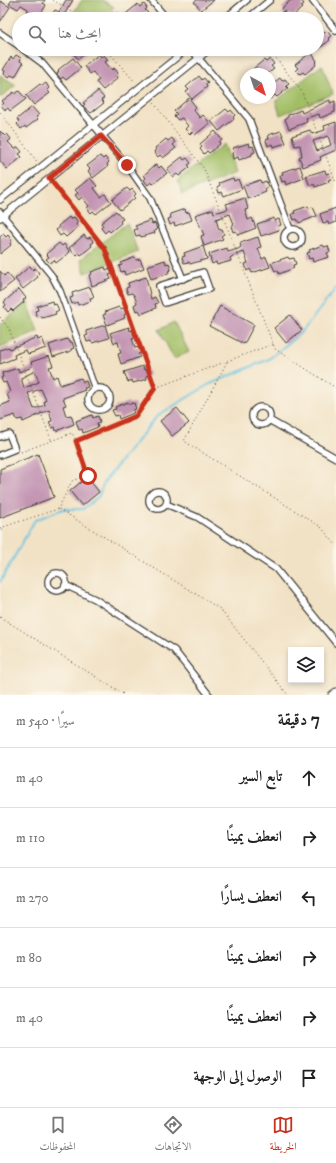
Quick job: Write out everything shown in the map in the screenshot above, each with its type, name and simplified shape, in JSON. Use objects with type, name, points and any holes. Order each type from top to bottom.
[{"type":"street","points":[[151,0],[161,12]]},
{"type":"street","points":[[232,12],[247,0]]},
{"type":"street","points":[[255,12],[270,0]]},
{"type":"street","points":[[312,0],[322,12]]},
{"type":"street","points":[[324,15],[336,30]]},
{"type":"street","points":[[0,33],[12,41]]},
{"type":"street","points":[[32,56],[42,63],[101,136],[127,165],[150,198],[183,278]]},
{"type":"street","points":[[0,200],[178,56]]},
{"type":"street","points":[[95,389],[60,291],[52,276],[1,215],[201,56]]},
{"type":"street","points":[[198,58],[249,118],[290,230]]},
{"type":"street","points":[[203,272],[209,288],[165,303],[159,286],[183,278],[203,272]]},
{"type":"street","points":[[269,420],[336,458]]},
{"type":"street","points":[[0,437],[9,434],[15,449],[0,455]]},
{"type":"street","points":[[166,504],[197,517],[276,568],[336,643]]},
{"type":"street","points":[[65,585],[95,599],[174,650],[209,695]]},
{"type":"street","points":[[332,695],[336,692]]},
{"type":"path","points":[[53,0],[73,12]]},
{"type":"path","points":[[112,56],[140,87]]},
{"type":"path","points":[[274,56],[302,92],[336,183]]},
{"type":"path","points":[[150,97],[204,169],[275,349],[336,388]]},
{"type":"path","points":[[0,112],[40,167]]},
{"type":"path","points":[[49,178],[105,249],[155,388]]},
{"type":"path","points":[[0,318],[9,329],[52,442]]},
{"type":"path","points":[[76,441],[136,416],[155,388],[273,344]]},
{"type":"path","points":[[227,361],[184,442],[321,527],[336,546]]},
{"type":"path","points":[[0,528],[58,508],[72,481],[88,476],[72,433],[52,442],[15,454]]},
{"type":"path","points":[[58,508],[220,609],[288,695]]},
{"type":"path","points":[[0,533],[5,526]]},
{"type":"path","points":[[0,617],[125,695]]},
{"type":"green space","points":[[82,0],[102,0],[114,7],[107,12],[74,12]]},
{"type":"green space","points":[[322,65],[333,94],[280,115],[276,101]]},
{"type":"green space","points":[[0,75],[16,85],[0,98]]},
{"type":"green space","points":[[224,144],[235,173],[182,194],[178,180]]},
{"type":"green space","points":[[127,223],[138,252],[85,273],[81,259]]},
{"type":"green space","points":[[28,302],[38,331],[0,347],[0,324]]},
{"type":"green space","points":[[174,322],[189,352],[174,359],[159,330]]},
{"type":"building","points":[[12,0],[45,0],[43,3],[46,5],[42,12],[28,12],[28,9],[21,5],[18,9],[9,4]]},
{"type":"building","points":[[66,0],[73,0],[66,12],[59,12]]},
{"type":"building","points":[[197,0],[214,0],[201,10],[194,2]]},
{"type":"building","points":[[291,0],[301,0],[304,4],[298,12],[282,12],[285,11],[282,8]]},
{"type":"building","points":[[0,1],[10,7],[0,22]]},
{"type":"building","points":[[138,4],[140,7],[144,4],[147,8],[145,10],[147,12],[128,12]]},
{"type":"building","points":[[327,31],[331,36],[328,38],[330,40],[324,45],[324,33]]},
{"type":"building","points":[[15,56],[18,56],[21,58],[20,61],[23,63],[15,77],[11,75],[9,77],[4,74],[5,71],[3,70],[11,57],[13,59]]},
{"type":"building","points":[[96,56],[105,56],[108,60],[105,62],[112,70],[114,68],[118,73],[116,75],[118,78],[103,90],[96,82],[99,80],[93,72],[90,74],[84,66]]},
{"type":"building","points":[[306,56],[314,56],[317,61],[315,63],[316,65],[305,74],[303,72],[300,74],[296,70],[298,68],[295,65]]},
{"type":"building","points":[[73,58],[81,68],[66,80],[63,77],[61,79],[57,74],[59,71],[58,70]]},
{"type":"building","points":[[270,59],[274,64],[271,66],[273,68],[254,68],[264,60],[266,62]]},
{"type":"building","points":[[199,76],[202,80],[204,78],[208,83],[206,85],[207,87],[192,99],[186,92],[189,90],[186,87]]},
{"type":"building","points":[[280,78],[282,81],[285,79],[289,84],[286,86],[288,88],[277,97],[276,96],[276,81]]},
{"type":"building","points":[[46,83],[49,88],[47,90],[50,93],[34,105],[26,95],[40,84],[42,86]]},
{"type":"building","points":[[19,91],[26,99],[10,111],[8,108],[5,110],[1,105],[4,103],[2,101],[14,92],[15,94]]},
{"type":"building","points":[[98,91],[104,98],[101,100],[104,103],[91,113],[83,106],[85,104],[83,103]]},
{"type":"building","points":[[189,98],[196,107],[193,109],[200,118],[203,115],[210,123],[195,135],[192,132],[190,134],[185,129],[188,126],[182,118],[178,120],[174,116],[177,114],[174,111]]},
{"type":"building","points":[[330,100],[330,103],[335,101],[335,112],[320,118],[319,114],[306,118],[307,122],[289,129],[285,119],[288,115],[301,110],[302,113]]},
{"type":"building","points":[[32,107],[39,115],[36,117],[38,119],[26,128],[25,126],[21,129],[17,124],[19,122],[17,119]]},
{"type":"building","points":[[226,109],[229,112],[231,110],[235,115],[233,117],[234,119],[219,131],[211,121]]},
{"type":"building","points":[[336,122],[336,150],[320,157],[321,160],[303,167],[299,157],[302,156],[300,145],[295,146],[292,136],[310,130],[312,134],[319,132],[325,130],[324,126]],"holes":[[[328,136],[331,145],[317,151],[313,141]]]},
{"type":"building","points":[[0,131],[5,136],[7,134],[11,139],[8,142],[15,149],[18,147],[22,152],[19,154],[22,157],[7,169],[0,161]]},
{"type":"building","points":[[215,131],[222,140],[219,142],[220,144],[209,153],[207,151],[204,154],[200,149],[202,147],[200,144]]},
{"type":"building","points":[[281,131],[286,143],[273,147],[272,144],[268,146],[266,140],[269,139],[268,135]]},
{"type":"building","points":[[172,138],[175,143],[173,145],[176,148],[163,158],[160,155],[158,157],[154,152],[156,149],[155,148],[166,139],[168,141]]},
{"type":"building","points":[[249,143],[250,147],[253,146],[255,152],[252,153],[252,155],[239,160],[238,157],[233,159],[233,148]]},
{"type":"building","points":[[100,156],[103,159],[105,157],[109,162],[107,164],[108,166],[93,178],[88,171],[90,169],[87,166]]},
{"type":"building","points":[[182,157],[184,160],[187,158],[191,163],[188,165],[190,167],[179,176],[177,174],[173,177],[167,169]]},
{"type":"building","points":[[156,164],[159,168],[161,166],[167,173],[153,184],[151,182],[148,185],[144,180],[146,178],[144,175]]},
{"type":"building","points":[[300,166],[304,178],[286,185],[285,181],[282,182],[280,176],[283,174],[282,172]]},
{"type":"building","points":[[325,170],[326,174],[329,173],[331,179],[328,180],[329,182],[315,187],[314,184],[310,186],[306,176]]},
{"type":"building","points":[[90,178],[97,186],[94,188],[101,197],[105,194],[111,202],[96,214],[93,211],[91,213],[87,208],[89,206],[82,197],[79,200],[75,195],[78,193],[75,190]]},
{"type":"building","points":[[233,178],[234,181],[238,179],[242,189],[224,196],[222,192],[219,193],[217,187],[220,185],[219,183]]},
{"type":"building","points":[[260,180],[261,183],[266,181],[268,187],[265,188],[266,192],[248,199],[243,186]]},
{"type":"building","points":[[127,188],[130,191],[132,189],[136,194],[134,196],[135,198],[120,210],[112,200]]},
{"type":"building","points":[[245,198],[248,209],[245,210],[248,220],[252,218],[256,228],[238,235],[236,231],[233,232],[231,226],[234,224],[230,214],[216,219],[219,230],[222,229],[224,234],[221,236],[223,239],[204,246],[201,236],[204,235],[195,215],[213,209],[214,213],[225,210],[228,208],[226,204]]},
{"type":"building","points":[[308,206],[309,208],[313,207],[317,216],[299,223],[297,219],[294,220],[292,214],[295,213],[294,211]]},
{"type":"building","points":[[336,208],[336,222],[329,225],[328,222],[323,223],[320,214]]},
{"type":"building","points":[[185,209],[186,213],[189,212],[192,220],[175,226],[174,223],[170,225],[168,219],[171,218],[170,214]]},
{"type":"building","points":[[116,211],[123,219],[120,221],[121,223],[110,232],[108,230],[105,233],[101,228],[103,226],[101,223]]},
{"type":"building","points":[[69,217],[71,220],[74,217],[78,222],[76,224],[78,227],[66,237],[63,234],[60,236],[56,230],[59,228],[58,226]]},
{"type":"building","points":[[274,218],[274,221],[279,219],[281,225],[278,226],[279,230],[261,236],[257,224]]},
{"type":"building","points":[[151,220],[152,224],[155,223],[157,230],[154,231],[155,233],[141,237],[140,235],[136,236],[134,230],[137,229],[135,226]]},
{"type":"building","points":[[3,234],[6,237],[8,235],[12,241],[10,243],[11,245],[0,254],[0,237]]},
{"type":"building","points":[[84,235],[87,239],[90,237],[94,242],[91,244],[92,246],[81,255],[79,253],[76,256],[69,248]]},
{"type":"building","points":[[258,237],[261,247],[258,248],[262,259],[266,257],[270,267],[252,273],[250,269],[247,271],[245,264],[248,263],[244,252],[230,258],[231,261],[217,265],[216,262],[212,264],[209,254],[227,248],[228,252],[238,249],[241,247],[240,243]]},
{"type":"building","points":[[59,243],[62,246],[64,244],[70,252],[56,263],[54,260],[50,263],[46,259],[49,257],[46,254]]},
{"type":"building","points":[[323,245],[324,247],[328,246],[330,252],[327,253],[329,257],[313,262],[312,258],[309,259],[307,253],[310,252],[309,250]]},
{"type":"building","points":[[203,246],[207,259],[190,264],[189,262],[184,263],[182,257],[185,256],[184,253]]},
{"type":"building","points":[[135,257],[136,260],[140,259],[144,268],[125,275],[124,271],[121,272],[119,266],[122,265],[121,263]]},
{"type":"building","points":[[288,257],[289,259],[294,258],[296,264],[293,265],[294,268],[279,274],[278,270],[275,271],[271,263]]},
{"type":"building","points":[[165,260],[166,264],[169,263],[171,270],[168,271],[169,273],[151,279],[147,266]]},
{"type":"building","points":[[30,266],[33,270],[35,268],[39,273],[37,275],[38,277],[23,289],[15,279]]},
{"type":"building","points":[[105,267],[106,270],[110,268],[112,274],[109,275],[111,279],[92,286],[89,275],[92,274],[91,272]]},
{"type":"building","points":[[0,271],[4,276],[7,273],[14,281],[0,292]]},
{"type":"building","points":[[146,277],[151,299],[155,297],[158,303],[155,304],[156,308],[141,314],[139,310],[136,311],[134,305],[137,303],[134,295],[132,293],[128,294],[126,288],[129,287],[128,283]]},
{"type":"building","points":[[90,287],[94,297],[90,298],[91,301],[78,305],[77,302],[72,304],[70,298],[73,297],[72,293]]},
{"type":"building","points":[[19,289],[26,298],[23,300],[24,302],[13,311],[11,309],[8,312],[4,307],[6,305],[4,302]]},
{"type":"building","points":[[52,301],[53,305],[56,304],[59,310],[55,312],[56,314],[42,318],[41,316],[37,317],[35,311],[38,310],[37,306]]},
{"type":"building","points":[[220,306],[254,325],[244,344],[209,326]]},
{"type":"building","points":[[119,307],[120,309],[124,308],[126,314],[124,315],[125,318],[107,325],[103,315],[106,314],[105,312]]},
{"type":"building","points":[[290,315],[302,330],[286,343],[274,328]]},
{"type":"building","points":[[105,325],[109,338],[92,343],[91,341],[87,342],[85,336],[88,335],[86,331]]},
{"type":"building","points":[[129,327],[130,331],[133,330],[135,337],[132,338],[135,348],[139,347],[141,353],[138,354],[140,357],[121,364],[118,354],[121,353],[118,342],[114,343],[110,333]]},
{"type":"building","points":[[37,337],[38,340],[42,338],[46,348],[28,354],[26,350],[23,351],[14,355],[15,358],[0,364],[0,350],[9,347],[10,349]]},
{"type":"building","points":[[67,339],[69,342],[72,342],[74,348],[71,349],[71,351],[53,357],[49,345]]},
{"type":"building","points":[[49,356],[53,366],[49,367],[53,378],[57,376],[60,385],[81,378],[83,382],[86,381],[88,387],[84,388],[85,390],[63,398],[66,405],[63,406],[66,416],[71,415],[74,424],[56,431],[55,427],[52,428],[49,422],[52,421],[49,410],[23,422],[22,419],[17,420],[15,415],[0,420],[0,406],[10,402],[7,394],[10,392],[6,382],[3,383],[1,378],[3,377],[2,373],[18,368],[19,372],[30,368],[32,366],[31,362]],"holes":[[[35,371],[39,382],[24,388],[21,378]],[[41,389],[46,400],[44,401],[45,405],[34,409],[28,393]]]},
{"type":"building","points":[[143,366],[144,370],[147,369],[149,375],[146,376],[147,379],[133,383],[132,380],[128,382],[124,372]]},
{"type":"building","points":[[128,402],[129,404],[134,403],[136,409],[133,410],[134,413],[119,419],[118,415],[115,416],[112,410],[116,409],[115,407]]},
{"type":"building","points":[[177,408],[189,423],[172,436],[160,421]]},
{"type":"building","points":[[92,415],[93,418],[98,416],[100,422],[97,423],[98,427],[83,433],[82,429],[79,430],[76,421]]},
{"type":"building","points":[[38,454],[54,497],[0,518],[0,469]]},
{"type":"building","points":[[87,477],[99,492],[82,506],[70,491]]},
{"type":"waterway","points":[[0,582],[35,520],[63,509],[83,509],[99,496],[104,482],[157,416],[208,385],[269,359],[302,332],[336,288]]},
{"type":"route","points":[[88,476],[76,441],[136,416],[155,388],[105,249],[49,178],[101,136],[127,165]]}]
